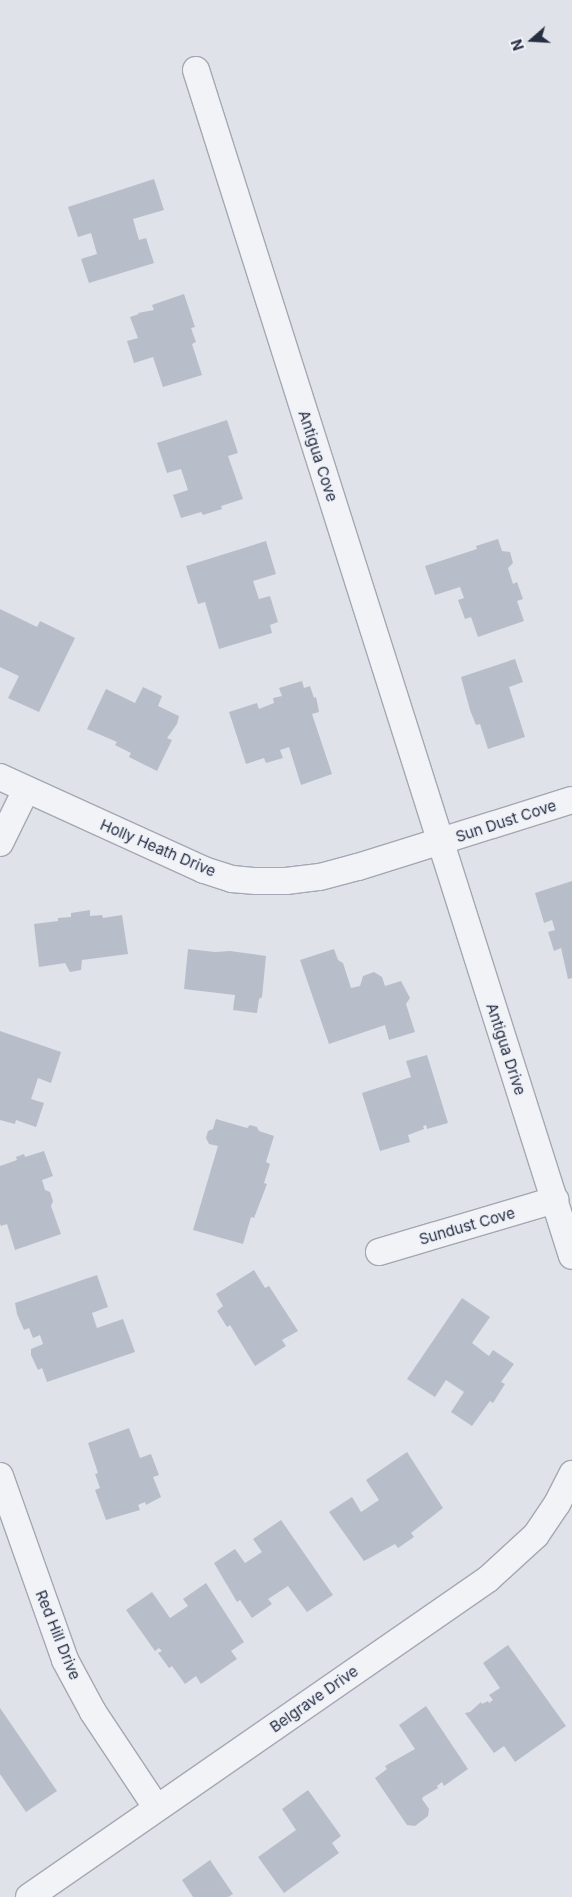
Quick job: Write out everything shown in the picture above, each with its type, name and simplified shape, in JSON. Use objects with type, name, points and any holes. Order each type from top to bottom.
[{"type":"street","name":"Antigua Cove","points":[[196,70],[440,842]]},
{"type":"street","name":"Holly Heath Drive","points":[[0,777],[204,870],[240,880],[286,882],[320,877],[440,842]]},
{"type":"street","points":[[0,843],[26,790]]},
{"type":"street","name":"Sun Dust Cove","points":[[440,842],[572,800]]},
{"type":"street","name":"Antigua Drive","points":[[440,842],[572,1256]]},
{"type":"street","name":"Sundust Cove","points":[[379,1252],[554,1200]]},
{"type":"street","name":"Belgrave Drive","points":[[29,1897],[156,1807],[488,1579],[536,1535],[557,1504],[572,1474]]},
{"type":"street","name":"Red Hill Drive","points":[[0,1476],[65,1660],[93,1712],[156,1807]]},
{"type":"building","points":[[154,179],[164,210],[133,219],[139,240],[146,238],[154,263],[89,283],[81,259],[97,254],[91,233],[78,237],[68,207]]},
{"type":"building","points":[[184,294],[195,327],[191,328],[196,342],[192,344],[202,375],[163,387],[153,357],[134,363],[127,341],[138,338],[130,317],[138,313],[154,310],[152,305]]},
{"type":"building","points":[[227,420],[238,453],[228,456],[243,499],[221,506],[222,509],[203,515],[201,512],[181,518],[173,495],[188,490],[181,469],[167,473],[157,443]]},
{"type":"building","points":[[498,539],[502,551],[510,552],[513,563],[508,568],[513,584],[517,582],[523,599],[517,601],[524,621],[478,637],[471,617],[465,619],[458,600],[464,598],[460,587],[435,595],[425,566],[477,549],[476,546]]},
{"type":"building","points":[[266,541],[276,574],[253,581],[259,599],[270,596],[278,622],[270,625],[272,633],[219,649],[205,602],[198,604],[186,566]]},
{"type":"building","points":[[0,609],[37,627],[40,621],[75,638],[39,712],[8,698],[19,676],[0,667]]},
{"type":"building","points":[[515,659],[523,682],[509,687],[525,737],[488,749],[480,724],[476,725],[470,710],[461,677]]},
{"type":"building","points":[[302,681],[304,688],[310,686],[314,698],[316,697],[319,712],[312,714],[332,774],[301,785],[289,747],[280,750],[283,758],[266,763],[264,758],[246,764],[229,712],[257,703],[259,709],[274,703],[273,698],[282,696],[279,688]]},
{"type":"building","points":[[143,687],[162,696],[158,706],[179,716],[177,724],[167,738],[172,740],[157,771],[129,757],[131,753],[115,745],[117,742],[87,729],[106,689],[135,703]]},
{"type":"building","points":[[572,881],[572,978],[568,979],[561,948],[554,951],[548,932],[555,930],[552,920],[544,923],[535,893]]},
{"type":"building","points":[[90,910],[90,916],[102,915],[103,918],[122,915],[128,954],[82,960],[81,970],[70,972],[65,963],[39,967],[34,924],[58,921],[58,918],[71,917],[71,913]]},
{"type":"building","points":[[188,949],[215,952],[230,951],[266,956],[262,997],[259,999],[257,1013],[233,1010],[235,995],[184,989]]},
{"type":"building","points":[[334,949],[338,960],[343,963],[351,988],[360,986],[363,976],[374,972],[382,977],[385,986],[401,981],[410,998],[406,1004],[415,1032],[389,1040],[385,1025],[329,1044],[300,960]]},
{"type":"building","points":[[0,1031],[61,1052],[51,1083],[38,1078],[31,1099],[44,1103],[36,1127],[16,1120],[15,1124],[0,1120]]},
{"type":"building","points":[[427,1055],[448,1123],[427,1129],[426,1125],[423,1126],[424,1129],[408,1135],[410,1142],[380,1151],[362,1093],[411,1077],[406,1061]]},
{"type":"building","points":[[216,1119],[247,1128],[250,1125],[257,1127],[259,1131],[274,1136],[266,1162],[270,1164],[264,1183],[267,1184],[254,1218],[251,1217],[243,1244],[193,1230],[218,1146],[209,1144],[206,1138],[208,1131],[213,1129]]},
{"type":"building","points":[[44,1151],[53,1176],[42,1180],[45,1190],[50,1192],[53,1201],[51,1206],[61,1234],[15,1250],[7,1224],[1,1226],[0,1224],[0,1166],[17,1160],[16,1157],[24,1154],[25,1157]]},
{"type":"building","points":[[254,1270],[265,1288],[269,1286],[298,1331],[282,1340],[286,1346],[255,1366],[230,1325],[227,1327],[217,1311],[223,1306],[216,1294]]},
{"type":"building","points":[[97,1275],[108,1307],[92,1313],[97,1328],[123,1319],[135,1352],[47,1382],[42,1368],[38,1370],[31,1355],[31,1349],[43,1344],[40,1335],[33,1338],[29,1328],[24,1330],[17,1314],[15,1303]]},
{"type":"building","points":[[462,1298],[490,1317],[472,1343],[489,1356],[493,1350],[514,1364],[501,1382],[505,1384],[493,1403],[490,1401],[472,1426],[451,1412],[464,1392],[446,1380],[435,1397],[407,1379]]},
{"type":"building","points":[[129,1428],[140,1458],[151,1454],[159,1475],[153,1477],[161,1497],[146,1505],[145,1502],[138,1505],[140,1510],[106,1520],[95,1490],[100,1488],[95,1474],[98,1473],[88,1443]]},
{"type":"building","points":[[407,1452],[443,1508],[411,1533],[414,1537],[398,1548],[395,1544],[364,1561],[329,1512],[352,1497],[361,1512],[379,1500],[366,1480]]},
{"type":"building","points":[[281,1520],[333,1595],[307,1612],[288,1586],[268,1599],[272,1604],[252,1618],[240,1600],[237,1602],[214,1563],[235,1549],[245,1563],[262,1552],[253,1539]]},
{"type":"building","points":[[206,1583],[244,1642],[231,1651],[237,1659],[201,1684],[196,1676],[185,1684],[172,1666],[169,1668],[158,1653],[162,1651],[159,1648],[155,1651],[126,1610],[152,1592],[170,1618],[188,1606],[183,1599]]},
{"type":"building","points":[[508,1645],[566,1726],[515,1762],[504,1746],[494,1753],[465,1713],[470,1712],[481,1702],[482,1704],[488,1701],[489,1703],[493,1700],[489,1695],[500,1688],[483,1663]]},
{"type":"building","points":[[426,1706],[468,1769],[444,1786],[442,1782],[437,1786],[438,1788],[423,1797],[422,1799],[429,1809],[428,1816],[415,1826],[407,1825],[375,1778],[387,1769],[385,1766],[415,1749],[399,1725]]},
{"type":"building","points":[[0,1708],[57,1791],[26,1812],[0,1774]]},
{"type":"building","points":[[308,1790],[341,1836],[332,1843],[339,1853],[284,1893],[258,1857],[296,1830],[282,1809]]},
{"type":"building","points":[[210,1860],[233,1894],[228,1897],[193,1897],[182,1880]]}]
